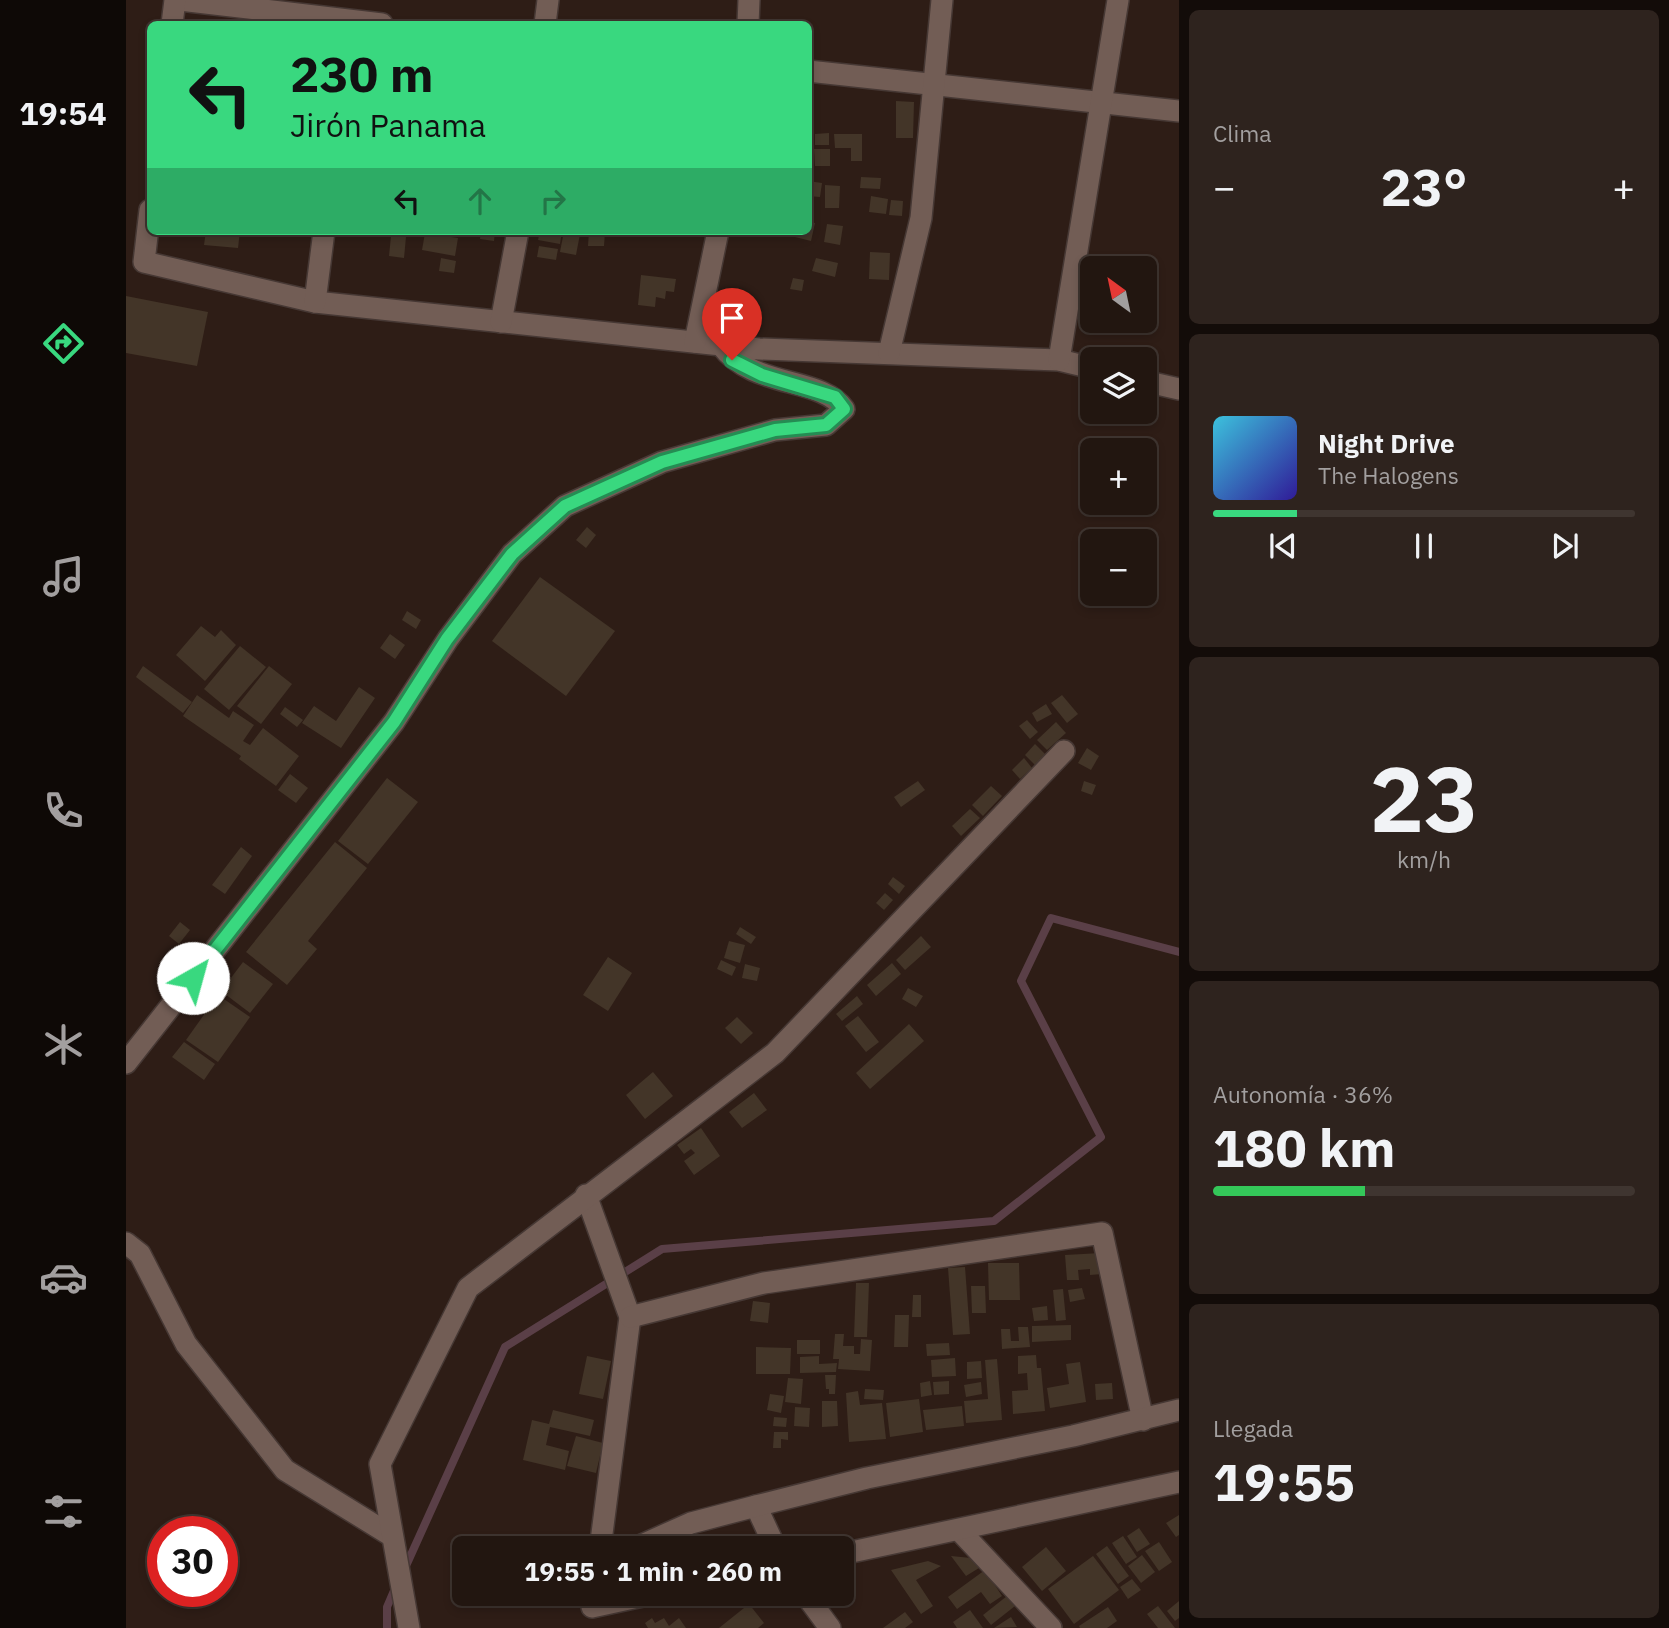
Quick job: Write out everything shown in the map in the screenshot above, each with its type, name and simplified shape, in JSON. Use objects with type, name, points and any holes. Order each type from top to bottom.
[{"type":"street","points":[[173,21],[178,0],[351,15],[372,21]]},
{"type":"street","points":[[545,21],[548,0]]},
{"type":"street","points":[[748,21],[749,0]]},
{"type":"street","points":[[889,354],[921,218],[942,0]]},
{"type":"street","points":[[1059,360],[1104,103],[1118,0]]},
{"type":"street","points":[[812,71],[1179,111]]},
{"type":"street","points":[[147,235],[144,262],[315,302],[721,345],[1059,360],[1080,365]]},
{"type":"street","points":[[315,302],[323,235]]},
{"type":"street","points":[[500,322],[516,235]]},
{"type":"street","points":[[695,342],[717,235]]},
{"type":"street","points":[[126,1063],[394,722],[447,639],[512,554],[530,537],[565,506],[662,462],[775,430],[826,425],[844,409],[835,397],[762,375],[732,360],[721,345]]},
{"type":"street","points":[[1157,384],[1179,389]]},
{"type":"street","points":[[409,1628],[380,1464],[468,1288],[586,1195],[775,1053],[1064,751]]},
{"type":"street","points":[[586,1195],[630,1317],[602,1536]]},
{"type":"street","points":[[630,1317],[764,1283],[1102,1233],[1143,1420]]},
{"type":"street","points":[[126,1243],[140,1254],[186,1343],[285,1470],[392,1536]]},
{"type":"street","points":[[661,1536],[691,1522],[867,1478],[1143,1420],[1179,1410]]},
{"type":"street","points":[[854,1552],[1175,1490]]},
{"type":"street","points":[[756,1506],[770,1536]]},
{"type":"street","points":[[960,1531],[1051,1628]]},
{"type":"street","points":[[814,1606],[830,1628]]},
{"type":"building","points":[[896,101],[914,102],[913,138],[896,138]]},
{"type":"building","points":[[829,133],[829,145],[815,145],[815,134]]},
{"type":"building","points":[[834,134],[862,134],[862,161],[851,161],[851,148],[835,148]]},
{"type":"building","points":[[814,149],[830,149],[830,166],[815,166]]},
{"type":"building","points":[[861,177],[881,178],[880,189],[860,188]]},
{"type":"building","points":[[812,182],[822,183],[820,197],[812,196]]},
{"type":"building","points":[[825,185],[840,186],[839,208],[825,208]]},
{"type":"building","points":[[871,196],[888,199],[886,214],[869,212]]},
{"type":"building","points":[[891,200],[903,201],[902,216],[889,215]]},
{"type":"building","points":[[812,223],[815,223],[811,241],[787,235],[812,235]]},
{"type":"building","points":[[827,224],[843,226],[840,245],[824,242]]},
{"type":"building","points":[[205,235],[240,235],[238,248],[204,245]]},
{"type":"building","points":[[425,235],[458,238],[455,256],[422,250]]},
{"type":"building","points":[[480,235],[495,235],[494,241],[480,239]]},
{"type":"building","points":[[539,235],[561,235],[560,244],[538,240]]},
{"type":"building","points":[[563,235],[580,235],[576,255],[560,252]]},
{"type":"building","points":[[589,235],[605,235],[604,246],[588,246]]},
{"type":"building","points":[[391,236],[406,237],[404,258],[389,256]]},
{"type":"building","points":[[539,246],[558,249],[556,260],[537,257]]},
{"type":"building","points":[[870,252],[890,253],[889,280],[869,279]]},
{"type":"building","points":[[441,258],[456,261],[454,273],[439,271]]},
{"type":"building","points":[[816,258],[838,263],[835,277],[812,271]]},
{"type":"building","points":[[641,275],[676,279],[674,292],[666,291],[665,299],[656,297],[655,307],[638,305]]},
{"type":"building","points":[[793,278],[804,280],[802,291],[790,289]]},
{"type":"building","points":[[126,296],[208,312],[197,366],[126,353]]},
{"type":"building","points":[[726,305],[739,306],[738,324],[725,324]]},
{"type":"building","points":[[587,527],[596,535],[586,548],[576,540]]},
{"type":"building","points":[[540,577],[615,631],[566,696],[492,641]]},
{"type":"building","points":[[407,611],[421,620],[416,629],[402,620]]},
{"type":"building","points":[[201,626],[215,637],[221,630],[236,645],[205,681],[176,655]]},
{"type":"building","points":[[390,634],[405,645],[395,659],[380,648]]},
{"type":"building","points":[[240,646],[266,667],[229,710],[204,689]]},
{"type":"building","points":[[143,666],[192,702],[183,713],[136,677]]},
{"type":"building","points":[[269,666],[292,684],[261,724],[237,706]]},
{"type":"building","points":[[359,687],[375,698],[341,748],[302,723],[314,706],[336,721]]},
{"type":"building","points":[[197,695],[229,718],[233,711],[254,725],[243,741],[250,745],[263,728],[299,756],[276,786],[239,759],[241,756],[183,716]]},
{"type":"building","points":[[1062,695],[1078,714],[1067,723],[1051,703]]},
{"type":"building","points":[[1046,704],[1052,714],[1037,722],[1032,713]]},
{"type":"building","points":[[285,707],[303,720],[297,727],[280,714]]},
{"type":"building","points":[[1027,720],[1038,732],[1030,739],[1019,726]]},
{"type":"building","points":[[1056,722],[1066,733],[1047,750],[1037,740]]},
{"type":"building","points":[[1035,744],[1046,755],[1035,765],[1025,755]]},
{"type":"building","points":[[1087,748],[1099,756],[1091,770],[1078,763]]},
{"type":"building","points":[[1024,758],[1032,768],[1020,779],[1012,770]]},
{"type":"building","points":[[290,774],[308,788],[296,803],[278,790]]},
{"type":"building","points":[[387,778],[418,802],[368,864],[338,841]]},
{"type":"building","points":[[918,781],[925,790],[901,807],[894,797]]},
{"type":"building","points":[[1084,781],[1096,785],[1092,795],[1081,791]]},
{"type":"building","points":[[991,786],[1002,796],[983,816],[972,805]]},
{"type":"building","points":[[970,809],[980,818],[961,836],[952,826]]},
{"type":"building","points":[[335,842],[367,868],[308,941],[317,949],[287,985],[246,952]]},
{"type":"building","points":[[241,847],[252,856],[225,894],[212,885]]},
{"type":"building","points":[[893,877],[905,886],[899,894],[888,884]]},
{"type":"building","points":[[885,893],[893,900],[884,910],[876,903]]},
{"type":"building","points":[[180,922],[190,930],[179,944],[169,936]]},
{"type":"building","points":[[740,927],[756,937],[751,944],[736,934]]},
{"type":"building","points":[[921,936],[931,947],[905,970],[896,960]]},
{"type":"building","points":[[729,941],[745,945],[740,963],[724,958]]},
{"type":"building","points":[[608,957],[632,973],[608,1011],[583,995]]},
{"type":"building","points":[[721,960],[736,967],[732,976],[717,969]]},
{"type":"building","points":[[243,962],[273,984],[250,1013],[221,991]]},
{"type":"building","points":[[892,963],[901,974],[876,996],[867,985]]},
{"type":"building","points":[[745,964],[760,968],[757,981],[742,978]]},
{"type":"building","points":[[908,988],[923,996],[916,1007],[902,999]]},
{"type":"building","points":[[218,995],[250,1017],[218,1062],[186,1040]]},
{"type":"building","points":[[857,996],[863,1004],[842,1021],[836,1014]]},
{"type":"building","points":[[858,1016],[879,1042],[866,1052],[845,1026]]},
{"type":"building","points":[[737,1017],[753,1033],[741,1044],[725,1028]]},
{"type":"building","points":[[909,1024],[924,1041],[870,1089],[856,1073]]},
{"type":"building","points":[[184,1042],[215,1064],[204,1080],[172,1057]]},
{"type":"building","points":[[653,1072],[673,1096],[645,1119],[626,1095]]},
{"type":"building","points":[[754,1093],[767,1110],[742,1128],[729,1112]]},
{"type":"building","points":[[701,1128],[720,1156],[694,1175],[684,1161],[695,1153],[691,1149],[684,1154],[677,1145]]},
{"type":"building","points":[[1101,1253],[1102,1274],[1090,1275],[1090,1269],[1078,1270],[1079,1280],[1067,1280],[1065,1255]]},
{"type":"building","points":[[988,1263],[1019,1263],[1020,1300],[989,1300]]},
{"type":"building","points":[[965,1267],[970,1334],[953,1335],[948,1268]]},
{"type":"building","points":[[856,1283],[869,1283],[867,1337],[854,1337]]},
{"type":"building","points":[[971,1286],[985,1286],[986,1313],[972,1313]]},
{"type":"building","points":[[1082,1288],[1085,1299],[1070,1302],[1068,1290]]},
{"type":"building","points":[[1063,1289],[1066,1320],[1056,1321],[1053,1290]]},
{"type":"building","points":[[913,1295],[921,1295],[921,1317],[912,1317]]},
{"type":"building","points":[[753,1301],[770,1303],[768,1323],[750,1321]]},
{"type":"building","points":[[1047,1306],[1048,1320],[1034,1321],[1032,1308]]},
{"type":"building","points":[[895,1315],[909,1315],[908,1347],[894,1347]]},
{"type":"building","points":[[1071,1325],[1071,1340],[1032,1342],[1032,1326]]},
{"type":"building","points":[[1018,1327],[1028,1327],[1030,1347],[1002,1349],[1001,1329],[1010,1329],[1011,1341],[1019,1341]]},
{"type":"building","points":[[835,1334],[844,1334],[843,1346],[854,1346],[854,1354],[860,1354],[861,1339],[872,1340],[870,1371],[838,1369],[839,1359],[833,1359]]},
{"type":"building","points":[[797,1340],[820,1340],[820,1354],[797,1354]]},
{"type":"building","points":[[949,1343],[950,1355],[927,1356],[926,1344]]},
{"type":"building","points":[[756,1347],[791,1348],[790,1374],[756,1374]]},
{"type":"building","points":[[1036,1355],[1037,1368],[1041,1368],[1045,1411],[1013,1414],[1012,1391],[1028,1390],[1027,1373],[1018,1374],[1018,1356]]},
{"type":"building","points":[[587,1356],[611,1361],[603,1399],[579,1394]]},
{"type":"building","points":[[819,1356],[819,1364],[837,1363],[836,1372],[800,1373],[800,1357]]},
{"type":"building","points":[[955,1358],[956,1376],[932,1377],[931,1360]]},
{"type":"building","points":[[997,1359],[1002,1420],[966,1423],[964,1401],[988,1399],[985,1360]]},
{"type":"building","points":[[981,1361],[982,1378],[967,1379],[967,1362]]},
{"type":"building","points":[[1080,1362],[1086,1402],[1050,1408],[1047,1388],[1069,1384],[1066,1364]]},
{"type":"building","points":[[825,1375],[836,1375],[835,1394],[829,1394],[829,1389],[826,1389]]},
{"type":"building","points":[[788,1378],[803,1379],[801,1404],[785,1402]]},
{"type":"building","points":[[930,1381],[932,1395],[921,1397],[920,1383]]},
{"type":"building","points":[[949,1381],[949,1394],[934,1395],[933,1382]]},
{"type":"building","points":[[981,1382],[982,1394],[966,1397],[964,1385]]},
{"type":"building","points":[[1112,1383],[1113,1399],[1096,1400],[1095,1384]]},
{"type":"building","points":[[865,1389],[884,1390],[883,1400],[864,1399]]},
{"type":"building","points":[[858,1391],[860,1405],[882,1403],[886,1439],[849,1442],[846,1393]]},
{"type":"building","points":[[770,1394],[784,1396],[781,1413],[767,1410]]},
{"type":"building","points":[[919,1399],[923,1432],[890,1437],[886,1403]]},
{"type":"building","points":[[822,1401],[837,1401],[838,1426],[822,1427]]},
{"type":"building","points":[[962,1406],[964,1426],[926,1430],[923,1410]]},
{"type":"building","points":[[795,1407],[810,1408],[809,1427],[794,1426]]},
{"type":"building","points":[[553,1410],[594,1420],[590,1436],[550,1427],[546,1445],[569,1451],[565,1470],[523,1460],[532,1420],[549,1424]]},
{"type":"building","points":[[774,1417],[787,1418],[786,1427],[773,1426]]},
{"type":"building","points":[[774,1432],[788,1432],[788,1440],[781,1439],[781,1448],[773,1448]]},
{"type":"building","points":[[576,1436],[603,1443],[596,1473],[567,1466]]},
{"type":"building","points":[[1179,1515],[1179,1535],[1176,1537],[1166,1523]]},
{"type":"building","points":[[1139,1528],[1150,1544],[1137,1552],[1127,1536]]},
{"type":"building","points":[[1123,1536],[1137,1557],[1126,1564],[1112,1543]]},
{"type":"building","points":[[1159,1542],[1172,1562],[1159,1571],[1145,1551]]},
{"type":"building","points":[[1107,1546],[1129,1576],[1118,1584],[1096,1554]]},
{"type":"building","points":[[1046,1547],[1066,1571],[1042,1591],[1022,1567]]},
{"type":"building","points":[[1142,1555],[1155,1572],[1141,1583],[1128,1566]]},
{"type":"building","points":[[951,1556],[971,1558],[979,1568],[966,1576]]},
{"type":"building","points":[[1093,1556],[1119,1590],[1074,1624],[1048,1589]]},
{"type":"building","points":[[928,1561],[941,1566],[916,1580],[933,1606],[921,1614],[891,1570]]},
{"type":"building","points":[[985,1570],[1002,1596],[990,1604],[981,1592],[957,1609],[948,1597]]},
{"type":"building","points":[[1132,1579],[1141,1590],[1128,1599],[1120,1587]]},
{"type":"building","points":[[1007,1596],[1015,1606],[991,1625],[983,1615]]},
{"type":"building","points":[[1179,1601],[1179,1618],[1175,1621],[1167,1611]]},
{"type":"building","points":[[746,1606],[751,1606],[764,1623],[758,1628],[719,1628]]},
{"type":"building","points":[[1158,1606],[1175,1628],[1158,1628],[1147,1614]]},
{"type":"building","points":[[1108,1607],[1117,1621],[1107,1628],[1080,1628],[1079,1626]]},
{"type":"building","points":[[970,1610],[983,1628],[957,1628],[953,1622]]},
{"type":"building","points":[[905,1612],[913,1622],[905,1628],[883,1628]]},
{"type":"building","points":[[1011,1617],[1017,1627],[994,1628]]},
{"type":"building","points":[[652,1618],[655,1623],[664,1618],[669,1626],[679,1618],[686,1628],[648,1628],[645,1623]]},
{"type":"waterway","points":[[405,1568],[505,1347],[662,1249],[994,1221],[1101,1137],[1021,981],[1051,918],[1179,952]]},
{"type":"waterway","points":[[387,1628],[387,1607],[396,1586]]},
{"type":"route","points":[[193,978],[394,722],[447,639],[512,554],[565,506],[662,462],[775,430],[826,425],[844,409],[835,397],[762,375],[732,360]]}]
